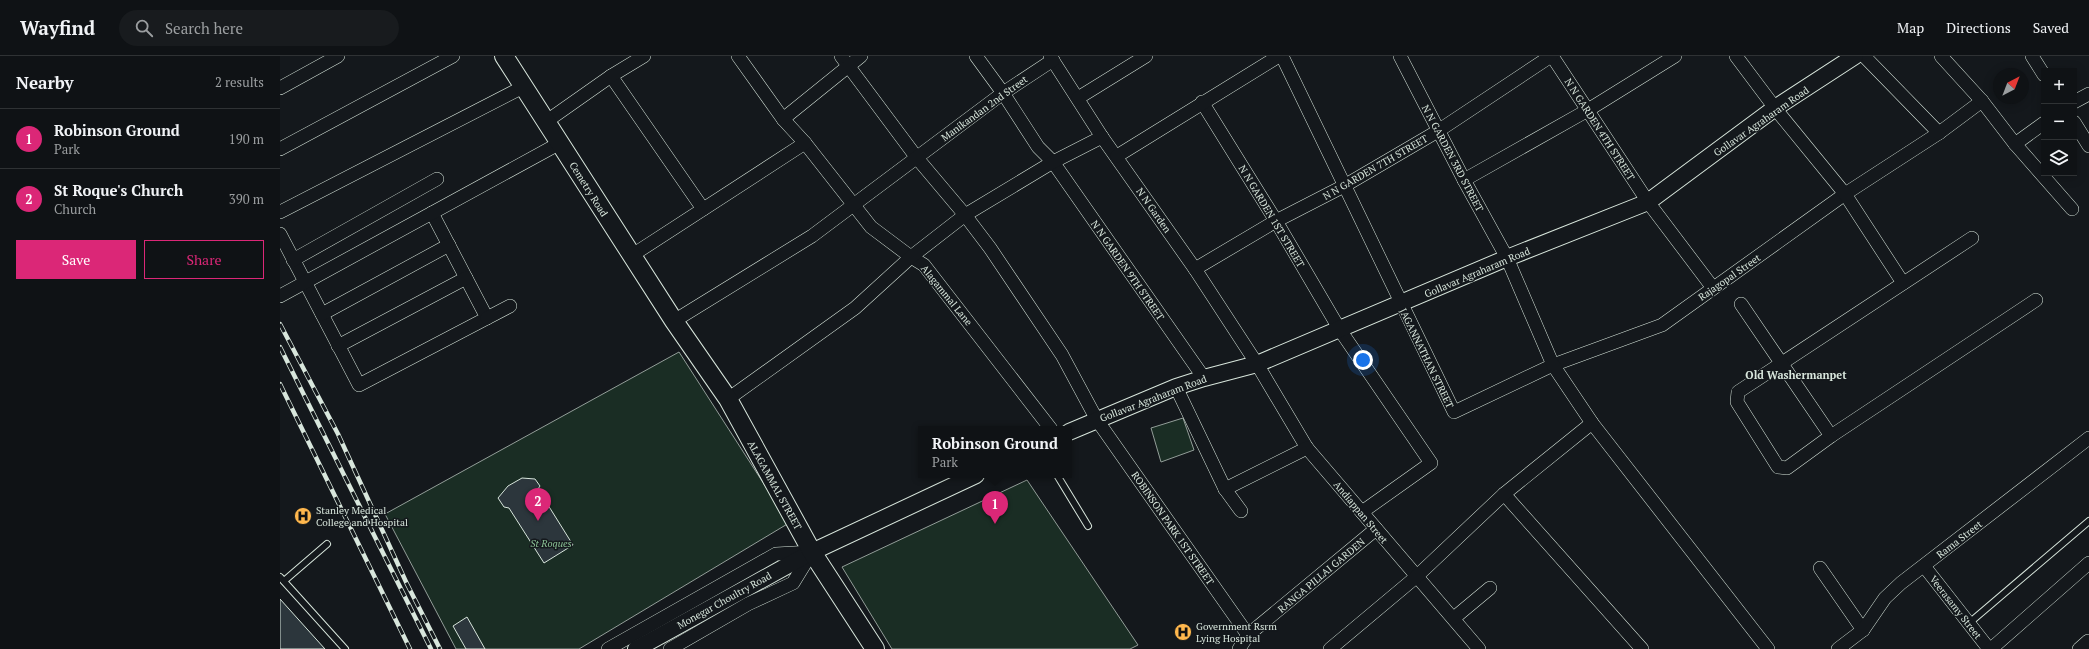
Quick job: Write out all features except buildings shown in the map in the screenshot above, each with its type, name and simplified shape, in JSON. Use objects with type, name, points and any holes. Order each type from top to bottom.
[{"type":"main road","name":"Cemetry Road","points":[[504,56],[525,86],[674,321]]},
{"type":"main road","name":"ALAGAMMAL STREET","points":[[674,321],[728,399],[812,552],[875,649]]},
{"type":"street","points":[[280,88],[338,56]]},
{"type":"street","points":[[280,149],[453,56]]},
{"type":"street","points":[[547,121],[611,76],[644,56]]},
{"type":"street","name":"Alagammal Lane","points":[[738,56],[783,119],[805,143],[872,227],[911,257],[924,265],[1049,426]]},
{"type":"street","points":[[783,119],[844,61],[861,56]]},
{"type":"street","name":"N N GARDEN 9TH STREET","points":[[976,56],[1003,93],[1028,132],[1053,162],[1204,378]]},
{"type":"street","points":[[1078,98],[1146,56]]},
{"type":"street","points":[[1117,156],[1202,102],[1279,56]]},
{"type":"street","name":"JAGANNATHAN STREET","points":[[1282,56],[1454,412]]},
{"type":"street","name":"N N GARDEN 3RD STREET","points":[[1400,56],[1438,131],[1507,258],[1553,365],[1592,423],[1768,649]]},
{"type":"street","name":"N N GARDEN 7TH STREET","points":[[1195,269],[1276,221],[1344,186],[1438,131],[1552,56]]},
{"type":"street","name":"N N GARDEN 4TH STREET","points":[[1552,56],[1648,202],[1713,288]]},
{"type":"street","points":[[1464,180],[1588,110],[1674,56]]},
{"type":"street","points":[[1736,56],[1775,108],[1845,194],[1903,283]]},
{"type":"street","name":"Gollavar Agraharam Road","points":[[1072,431],[1176,387],[1257,364],[1507,258],[1648,202],[1775,108],[1855,56]]},
{"type":"street","points":[[1864,56],[1939,134]]},
{"type":"street","points":[[1941,56],[1982,101],[2014,144],[2072,209]]},
{"type":"street","points":[[2032,56],[2041,70]]},
{"type":"street","name":"Manikandan 2nd Street","points":[[674,321],[812,236],[1051,58]]},
{"type":"street","name":"N N Garden","points":[[1051,58],[1102,137],[1117,156],[1195,269],[1257,364]]},
{"type":"street","name":"ROBINSON PARK 1ST STREET","points":[[844,61],[917,158],[965,215],[1062,355],[1097,420],[1248,635]]},
{"type":"street","points":[[611,76],[703,210]]},
{"type":"street","points":[[280,212],[525,86]]},
{"type":"street","points":[[2077,100],[2089,94]]},
{"type":"street","name":"Rajagopal Street","points":[[1454,412],[1553,365],[1662,325],[1845,194],[1939,134],[1982,101]]},
{"type":"street","name":"N N GARDEN 1ST STREET","points":[[1202,102],[1276,221],[1340,330],[1432,463],[1362,512]]},
{"type":"street","points":[[2014,144],[2041,125]]},
{"type":"street","points":[[2077,127],[2089,146]]},
{"type":"street","points":[[728,399],[855,308],[911,257],[965,215],[1053,162],[1102,137]]},
{"type":"street","points":[[280,296],[560,143]]},
{"type":"street","points":[[632,256],[805,143]]},
{"type":"street","points":[[293,260],[437,179]]},
{"type":"street","points":[[432,213],[487,318]]},
{"type":"street","points":[[280,234],[359,385],[510,306]]},
{"type":"street","points":[[1972,238],[1738,392],[1736,397],[1737,402],[1778,467],[1786,468],[1831,436],[2036,300]]},
{"type":"street","points":[[322,314],[449,245]]},
{"type":"street","points":[[338,346],[466,278]]},
{"type":"street","points":[[1741,304],[1831,436]]},
{"type":"street","name":"Andiappan Street","points":[[1257,364],[1307,448],[1416,577],[1454,618],[1478,649]]},
{"type":"street","points":[[1176,387],[1225,489],[1241,511]]},
{"type":"street","points":[[1330,649],[1416,577],[1504,494],[1592,423]]},
{"type":"street","name":"Rama Street","points":[[1838,649],[1863,630],[1885,598],[2089,438]]},
{"type":"street","points":[[1225,489],[1307,448]]},
{"type":"street","points":[[608,649],[776,554],[812,552],[970,478]]},
{"type":"street","points":[[1504,494],[1642,649]]},
{"type":"street","name":"RANGA PILLAI GARDEN","points":[[1239,649],[1248,635],[1376,529]]},
{"type":"street","points":[[670,649],[748,604],[793,583],[812,552]]},
{"type":"street","name":"Monegar Choultry Road","points":[[636,649],[812,552]]},
{"type":"street","points":[[1990,649],[2089,563]]},
{"type":"street","name":"Veerasamy Street","points":[[1924,566],[1968,624],[1990,649]]},
{"type":"street","points":[[1820,568],[1863,630]]},
{"type":"street","points":[[1454,618],[1490,588]]},
{"type":"lane","points":[[1059,478],[1088,526]]},
{"type":"lane","points":[[1968,624],[2089,521]]},
{"type":"lane","points":[[327,544],[282,579],[346,649]]},
{"type":"green space","name":"St Roques","points":[[679,352],[789,523],[579,649],[456,649],[385,514]]},
{"type":"green space","points":[[1183,418],[1194,450],[1161,462],[1151,428]]},
{"type":"green space","points":[[1027,480],[1138,645],[1130,649],[892,649],[842,567]]},
{"type":"railway","points":[[280,324],[338,434],[407,584],[440,649]]},
{"type":"railway","points":[[280,347],[431,649]]},
{"type":"railway","points":[[280,384],[410,649]]},
{"type":"place","name":"Stanley Medical College and Hospital","points":[[303,516]]},
{"type":"place","name":"St Roque's Church","points":[[538,521]]},
{"type":"place","name":"Robinson Ground","points":[[995,524]]},
{"type":"place","name":"Government Rsrm Lying Hospital","points":[[1183,632]]},
{"type":"district","name":"Old Washermanpet","points":[[1796,375]]}]
